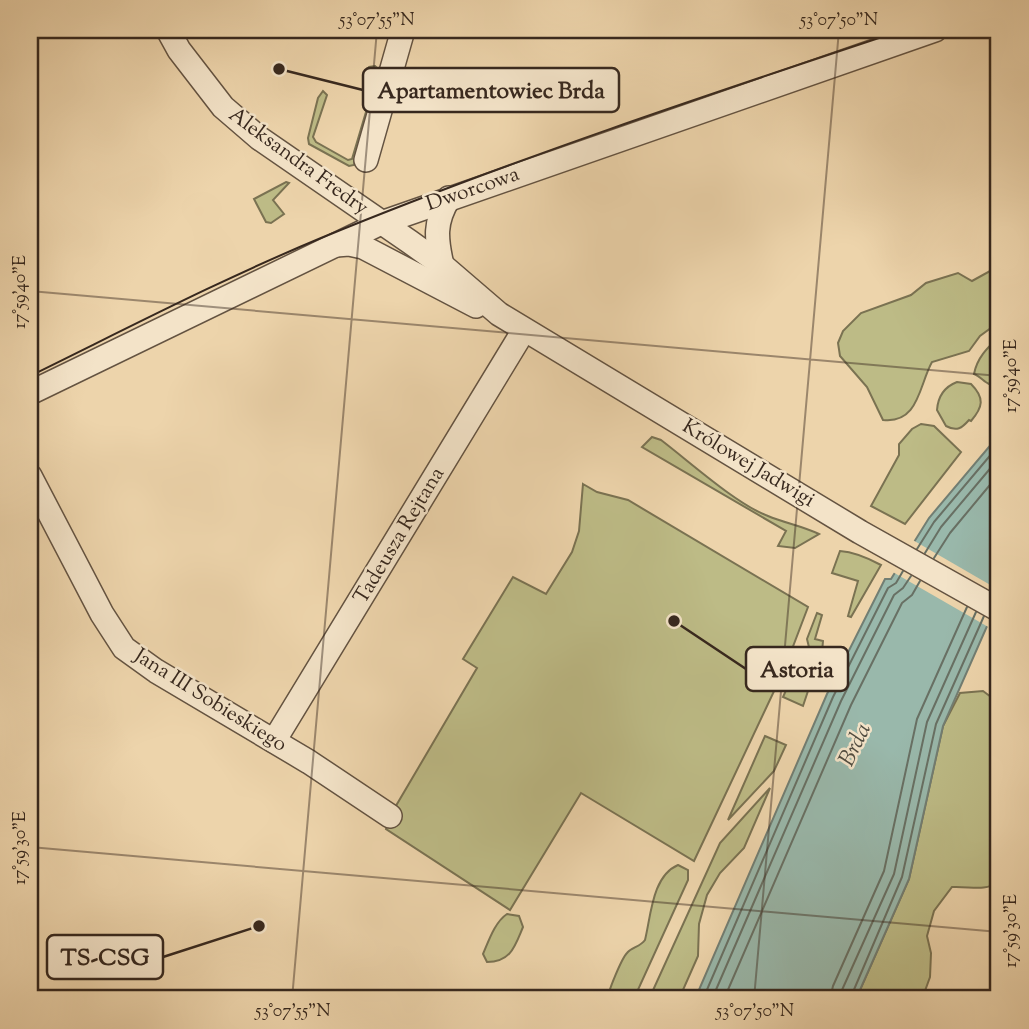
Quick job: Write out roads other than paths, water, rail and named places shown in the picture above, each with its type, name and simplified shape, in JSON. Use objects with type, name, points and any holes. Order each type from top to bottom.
[{"type":"street","name":"Aleksandra Fredry","points":[[168,30],[179,50],[223,107],[259,138],[381,223]]},
{"type":"street","points":[[366,160],[403,30]]},
{"type":"street","name":"Dworcowa","points":[[30,393],[381,223],[934,30]]},
{"type":"street","points":[[442,265],[439,214],[449,198]]},
{"type":"street","name":"Królowej Jadwigi","points":[[381,223],[442,265],[499,314],[524,330],[875,540],[999,610]]},
{"type":"street","name":"Królowej Jadwigi","points":[[333,245],[363,247],[469,303],[499,314]]},
{"type":"street","name":"Tadeusza Rejtana","points":[[274,741],[524,330]]},
{"type":"street","name":"Jana III Sobieskiego","points":[[30,476],[102,614],[124,648],[156,671],[274,741],[390,816]]},
{"type":"water","name":"Brda","points":[[999,435],[999,599],[943,726],[909,879],[856,999],[695,999],[827,694],[885,579],[891,579],[929,518]]},
{"type":"tram line","points":[[30,376],[247,270],[393,209],[610,129],[903,30]]},
{"type":"place","name":"Apartamentowiec Brda","points":[[279,69]]},
{"type":"place","name":"Astoria","points":[[674,621]]},
{"type":"place","name":"TS-CSG","points":[[259,926]]}]
